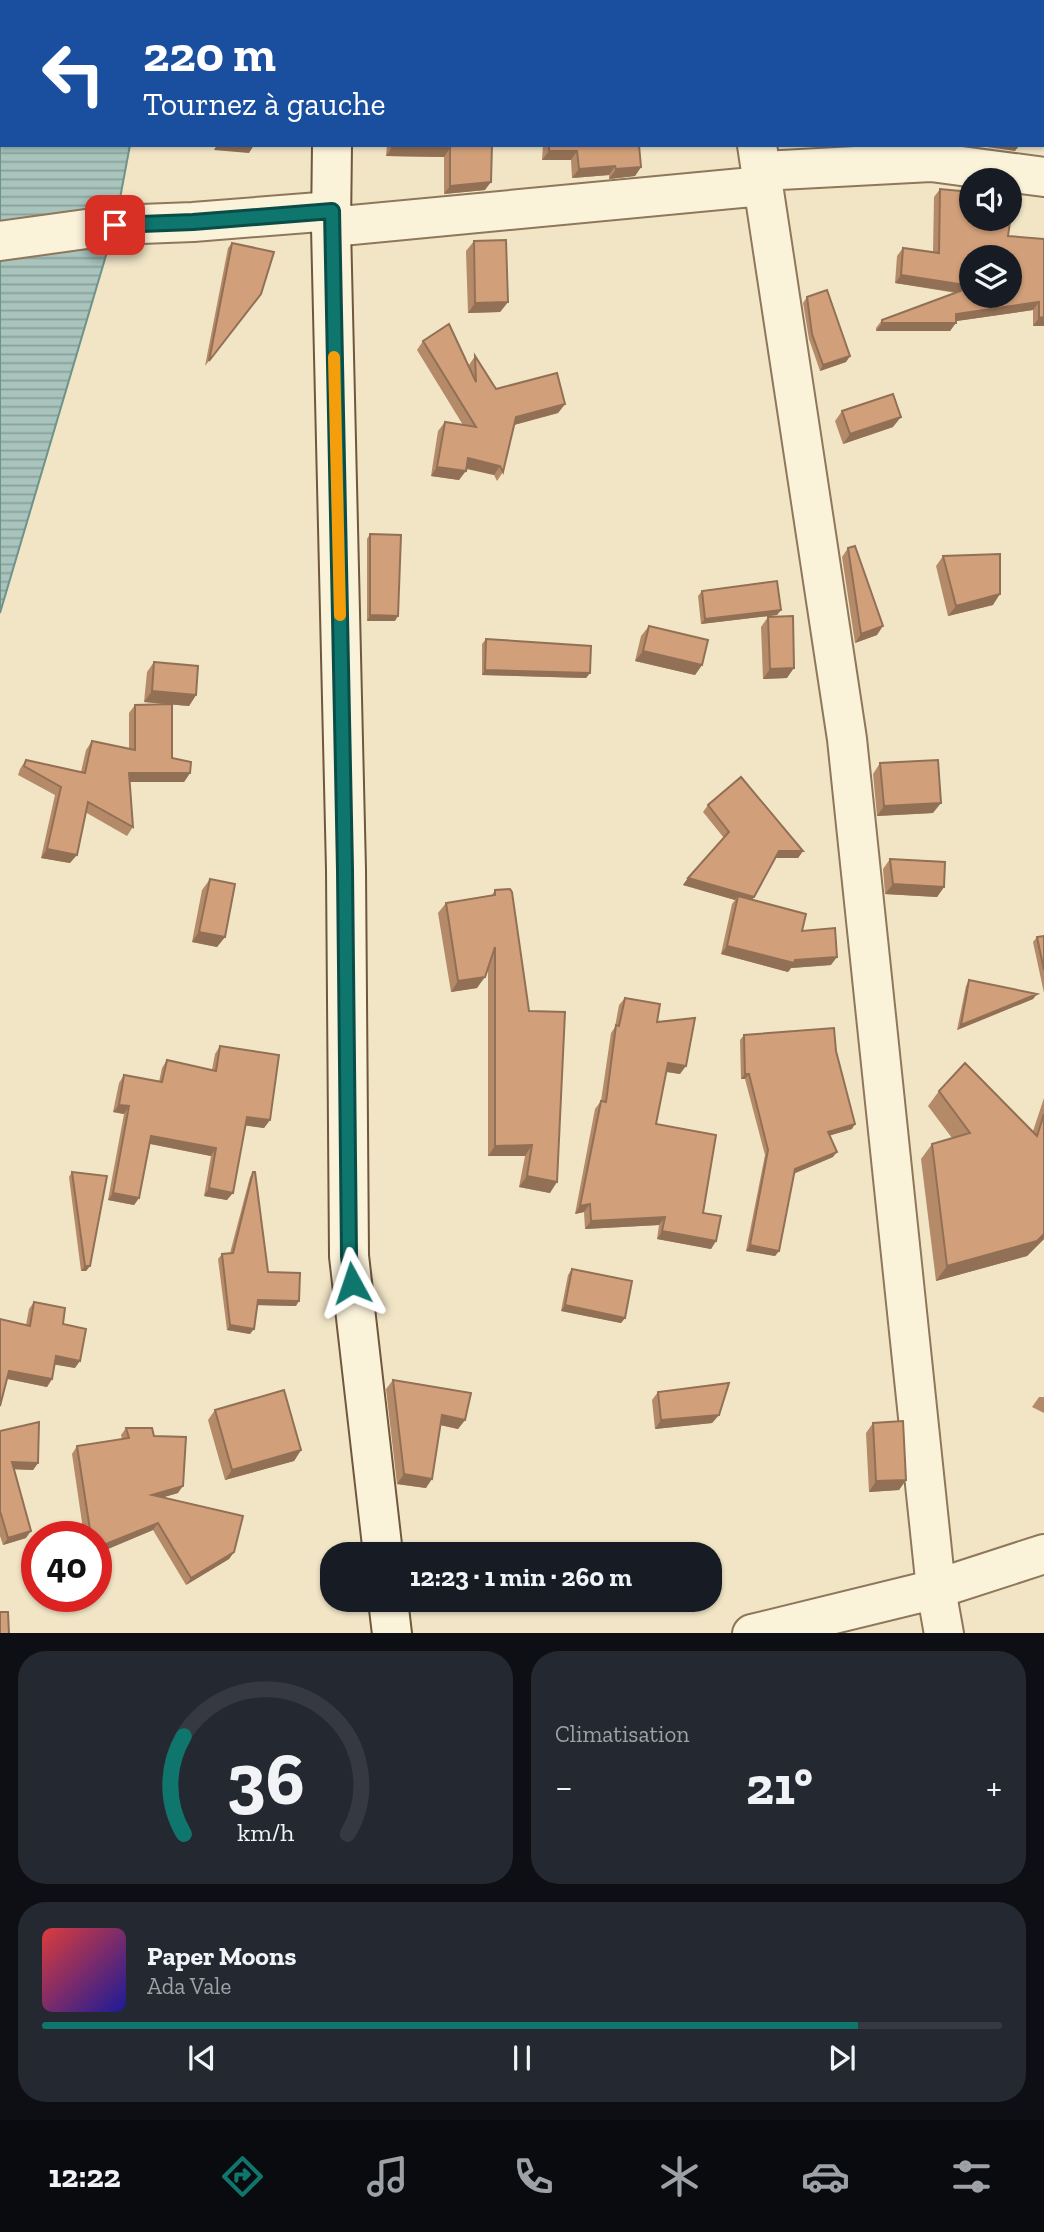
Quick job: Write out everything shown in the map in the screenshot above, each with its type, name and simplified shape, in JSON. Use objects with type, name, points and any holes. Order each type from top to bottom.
[{"type":"street","points":[[332,147],[331,219],[345,856],[349,1256],[382,1542]]},
{"type":"street","points":[[0,241],[115,225],[331,219],[760,167],[931,162],[1044,177]]},
{"type":"street","points":[[760,167],[846,739],[936,1589],[944,1633]]},
{"type":"street","points":[[752,1633],[936,1589],[1044,1554]]},
{"type":"street","points":[[389,1612],[392,1633]]},
{"type":"water","points":[[0,147],[130,147],[115,225],[0,613]]},
{"type":"building","points":[[392,147],[492,147],[491,182],[450,186],[450,148]]},
{"type":"building","points":[[549,147],[639,147],[641,167],[579,169],[577,151],[549,151]]},
{"type":"building","points":[[940,189],[959,191],[959,231],[1009,231],[1008,236],[1044,239],[1044,317],[1039,318],[1039,302],[1022,304],[1022,245],[959,245],[959,284],[901,275],[903,248],[939,253]]},
{"type":"building","points":[[506,240],[508,302],[475,303],[474,241]]},
{"type":"building","points":[[232,243],[274,252],[261,294],[209,361]]},
{"type":"building","points":[[827,290],[850,356],[823,365],[812,334],[807,297]]},
{"type":"building","points":[[959,291],[959,308],[998,308],[956,314],[956,323],[882,323],[882,320]]},
{"type":"building","points":[[449,324],[476,382],[475,356],[496,389],[557,373],[565,404],[516,417],[503,472],[500,466],[468,458],[466,471],[437,467],[445,422],[476,427],[423,341]]},
{"type":"building","points":[[893,394],[901,417],[850,434],[842,411]]},
{"type":"building","points":[[370,534],[401,535],[398,616],[370,615]]},
{"type":"building","points":[[855,546],[883,626],[861,634],[848,548]]},
{"type":"building","points":[[1000,554],[1000,594],[956,606],[943,556]]},
{"type":"building","points":[[777,581],[781,610],[705,619],[702,591]]},
{"type":"building","points":[[793,616],[794,668],[770,669],[768,617]]},
{"type":"building","points":[[649,626],[708,640],[702,665],[643,651]]},
{"type":"building","points":[[486,639],[591,646],[590,673],[485,670]]},
{"type":"building","points":[[154,662],[198,666],[196,695],[152,691]]},
{"type":"building","points":[[172,704],[172,758],[191,762],[190,773],[129,773],[133,827],[88,802],[77,855],[47,849],[61,787],[24,766],[26,760],[85,773],[92,741],[135,750],[135,705]]},
{"type":"building","points":[[938,760],[941,803],[884,806],[880,763]]},
{"type":"building","points":[[741,777],[803,851],[779,851],[754,897],[688,878],[729,832],[708,805]]},
{"type":"building","points":[[890,859],[945,862],[944,887],[893,884]]},
{"type":"building","points":[[210,879],[235,884],[225,937],[199,932]]},
{"type":"building","points":[[510,889],[529,1011],[565,1012],[557,1182],[527,1176],[532,1145],[495,1146],[495,947],[485,977],[458,981],[446,903],[495,895],[495,890]]},
{"type":"building","points":[[738,896],[806,914],[802,931],[835,928],[837,957],[795,960],[794,963],[727,946]]},
{"type":"building","points":[[1044,936],[1044,970],[1037,937]]},
{"type":"building","points":[[969,980],[1037,994],[961,1025]]},
{"type":"building","points":[[625,998],[660,1004],[657,1022],[695,1018],[686,1066],[668,1063],[656,1124],[716,1135],[703,1213],[721,1216],[716,1241],[662,1231],[665,1217],[591,1221],[590,1204],[580,1206],[601,1101],[606,1102],[616,1025],[619,1026]]},
{"type":"building","points":[[834,1028],[836,1051],[855,1124],[828,1132],[837,1152],[795,1169],[779,1251],[750,1245],[768,1150],[749,1074],[745,1074],[744,1035]]},
{"type":"building","points":[[220,1046],[279,1055],[270,1120],[247,1117],[233,1193],[209,1188],[216,1148],[151,1136],[139,1198],[113,1193],[129,1106],[119,1105],[124,1075],[162,1082],[167,1060],[216,1071]]},
{"type":"building","points":[[965,1063],[1037,1136],[1044,1114],[1044,1234],[1037,1241],[947,1266],[932,1144],[970,1133],[939,1091]]},
{"type":"building","points":[[72,1172],[107,1176],[90,1266],[85,1266]]},
{"type":"building","points":[[253,1172],[268,1272],[300,1273],[299,1301],[258,1300],[254,1329],[230,1325],[222,1254],[233,1253]]},
{"type":"building","points":[[572,1269],[632,1281],[625,1318],[565,1305]]},
{"type":"building","points":[[34,1302],[65,1308],[63,1324],[86,1329],[80,1361],[56,1356],[52,1379],[9,1371],[0,1406],[0,1319],[30,1326]]},
{"type":"building","points":[[393,1380],[471,1393],[465,1420],[442,1415],[432,1479],[404,1474]]},
{"type":"building","points":[[729,1383],[719,1415],[661,1420],[658,1392]]},
{"type":"building","points":[[284,1390],[301,1450],[232,1470],[215,1410]]},
{"type":"building","points":[[903,1421],[906,1480],[876,1481],[873,1423]]},
{"type":"building","points":[[39,1422],[38,1463],[12,1462],[28,1521],[21,1521],[21,1534],[8,1538],[0,1511],[0,1431]]},
{"type":"building","points":[[126,1428],[152,1428],[154,1436],[186,1437],[183,1486],[152,1495],[243,1516],[234,1552],[191,1578],[158,1523],[112,1542],[112,1521],[89,1521],[77,1446],[129,1438]]},
{"type":"building","points":[[0,1612],[8,1612],[9,1633],[0,1633]]},
{"type":"slow traffic","points":[[334,357],[340,615]]},
{"type":"route","points":[[115,225],[332,211],[345,870],[349,1256],[352,1283]]}]
